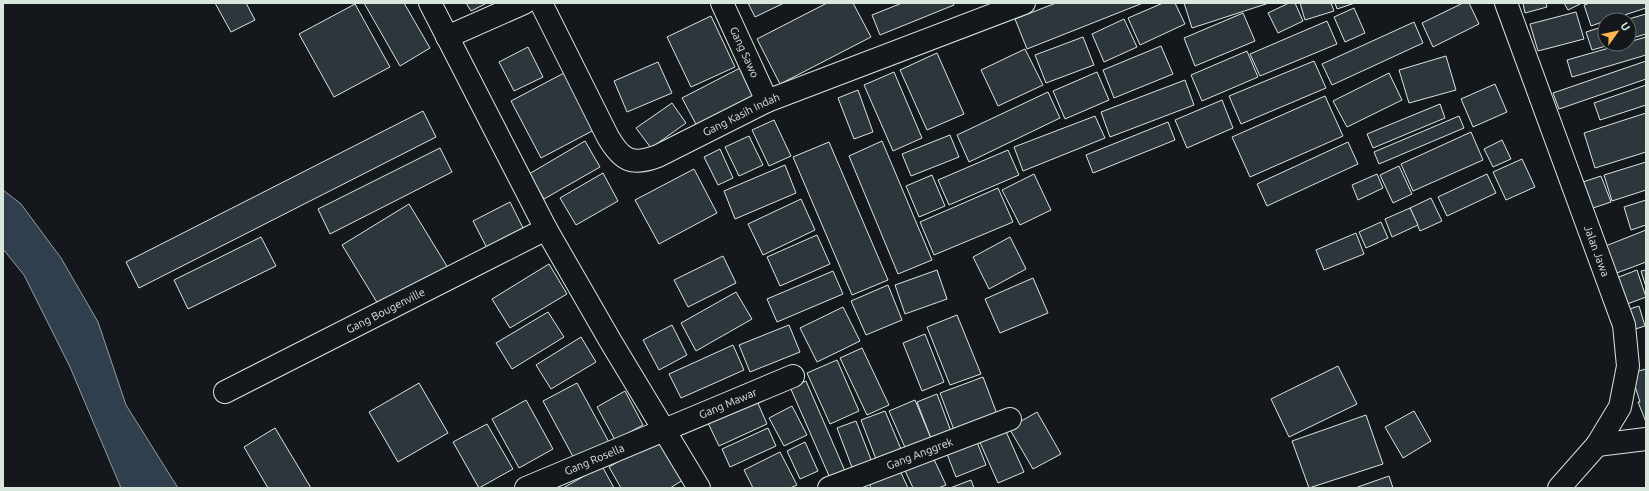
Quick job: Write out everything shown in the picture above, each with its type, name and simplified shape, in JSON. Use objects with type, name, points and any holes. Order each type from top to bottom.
[{"type":"street","points":[[430,3],[546,229],[663,430],[699,488]]},
{"type":"street","points":[[447,36],[524,3]]},
{"type":"street","name":"Gang Kasih Indah","points":[[541,3],[608,137],[622,156],[632,161],[645,161],[658,156],[767,101],[1024,3]]},
{"type":"street","name":"Gang Sawo","points":[[722,3],[767,101]]},
{"type":"street","name":"Jalan Jawa","points":[[1506,3],[1624,325],[1628,366],[1620,407],[1597,445],[1562,484]]},
{"type":"street","name":"Gang Bougenville","points":[[225,392],[546,229]]},
{"type":"street","name":"Gang Mawar","points":[[663,430],[793,376]]},
{"type":"street","name":"Gang Anggrek","points":[[829,488],[1010,419]]},
{"type":"street","name":"Gang Rosella","points":[[526,488],[663,430]]},
{"type":"street","points":[[1597,445],[1646,439]]},
{"type":"street","points":[[1545,488],[1562,484]]},
{"type":"water","points":[[3,190],[21,204],[61,258],[98,322],[126,405],[178,488],[121,488],[70,367],[24,275],[3,249]]},
{"type":"building","points":[[215,3],[246,3],[255,20],[231,32]]},
{"type":"building","points":[[364,3],[404,3],[430,48],[400,66]]},
{"type":"building","points":[[466,3],[487,3],[471,11]]},
{"type":"building","points":[[748,3],[784,3],[755,17]]},
{"type":"building","points":[[827,3],[853,3],[871,37],[780,84],[757,39]]},
{"type":"building","points":[[902,3],[953,3],[954,5],[880,35],[872,15]]},
{"type":"building","points":[[1056,3],[1143,3],[1027,49],[1015,19]]},
{"type":"building","points":[[1163,3],[1175,3],[1185,24],[1140,45],[1128,18]]},
{"type":"building","points":[[1184,3],[1269,3],[1192,28]]},
{"type":"building","points":[[1289,3],[1295,3],[1303,21],[1278,33],[1268,13]]},
{"type":"building","points":[[1300,3],[1331,3],[1334,11],[1305,20]]},
{"type":"building","points":[[1335,3],[1355,3],[1337,9]]},
{"type":"building","points":[[1463,3],[1469,3],[1479,24],[1433,47],[1422,23]]},
{"type":"building","points":[[1523,3],[1546,3],[1547,7],[1525,13]]},
{"type":"building","points":[[1564,3],[1582,3],[1568,10]]},
{"type":"building","points":[[1590,3],[1646,3],[1646,8],[1634,12],[1597,12],[1597,24],[1591,26],[1584,5]]},
{"type":"building","points":[[355,4],[390,67],[334,97],[299,34]]},
{"type":"building","points":[[1354,8],[1365,33],[1345,42],[1334,17]]},
{"type":"building","points":[[1576,12],[1584,39],[1538,51],[1530,24]]},
{"type":"building","points":[[1243,13],[1255,41],[1195,66],[1184,38]]},
{"type":"building","points":[[1646,14],[1646,34],[1637,37],[1637,17]]},
{"type":"building","points":[[711,16],[735,67],[691,87],[667,37]]},
{"type":"building","points":[[1124,19],[1137,47],[1104,62],[1092,34]]},
{"type":"building","points":[[1327,21],[1337,44],[1260,76],[1250,54]]},
{"type":"building","points":[[1414,22],[1423,43],[1332,85],[1322,64]]},
{"type":"building","points":[[1597,29],[1597,49],[1592,50],[1586,32]]},
{"type":"building","points":[[1083,37],[1094,65],[1046,83],[1035,55]]},
{"type":"building","points":[[1646,37],[1646,55],[1572,77],[1567,60],[1597,51],[1637,52],[1637,40]]},
{"type":"building","points":[[1161,46],[1173,74],[1114,98],[1103,70]]},
{"type":"building","points":[[528,47],[543,77],[514,91],[499,62]]},
{"type":"building","points":[[1025,49],[1043,85],[998,106],[981,70]]},
{"type":"building","points":[[1247,51],[1258,77],[1202,101],[1191,75]]},
{"type":"building","points":[[937,53],[964,114],[927,130],[900,70]]},
{"type":"building","points":[[1446,56],[1456,90],[1409,103],[1399,70]]},
{"type":"building","points":[[1314,61],[1326,88],[1241,124],[1229,96]]},
{"type":"building","points":[[1646,61],[1646,79],[1559,109],[1553,93]]},
{"type":"building","points":[[658,62],[672,93],[627,112],[614,81]]},
{"type":"building","points":[[742,67],[758,98],[698,128],[682,98]]},
{"type":"building","points":[[894,72],[922,138],[893,151],[864,85]]},
{"type":"building","points":[[1097,72],[1109,100],[1065,119],[1053,91]]},
{"type":"building","points":[[564,73],[594,130],[541,158],[511,101]]},
{"type":"building","points":[[1389,73],[1402,100],[1347,127],[1333,101]]},
{"type":"building","points":[[1185,80],[1194,105],[1110,137],[1101,112]]},
{"type":"building","points":[[1495,84],[1507,112],[1473,127],[1461,99]]},
{"type":"building","points":[[1646,85],[1646,105],[1600,120],[1594,103]]},
{"type":"building","points":[[858,90],[873,132],[854,139],[838,98]]},
{"type":"building","points":[[1048,92],[1060,118],[969,162],[957,135]]},
{"type":"building","points":[[1325,96],[1343,136],[1250,177],[1232,137]]},
{"type":"building","points":[[1222,100],[1233,128],[1187,148],[1175,120]]},
{"type":"building","points":[[672,103],[686,123],[651,148],[636,128]]},
{"type":"building","points":[[1440,104],[1445,118],[1373,148],[1367,134]]},
{"type":"building","points":[[423,111],[436,137],[139,288],[126,262]]},
{"type":"building","points":[[1646,113],[1646,152],[1595,168],[1584,133]]},
{"type":"building","points":[[1095,116],[1105,138],[1023,171],[1014,147]]},
{"type":"building","points":[[1459,116],[1464,128],[1379,164],[1374,152]]},
{"type":"building","points":[[774,120],[791,156],[769,166],[752,130]]},
{"type":"building","points":[[1168,122],[1175,140],[1093,173],[1086,155]]},
{"type":"building","points":[[1471,132],[1483,160],[1413,191],[1401,164]]},
{"type":"building","points":[[950,135],[959,157],[911,176],[902,154]]},
{"type":"building","points":[[749,136],[763,165],[739,176],[725,147]]},
{"type":"building","points":[[1502,140],[1511,159],[1493,167],[1484,149]]},
{"type":"building","points":[[585,141],[600,167],[544,199],[529,174]]},
{"type":"building","points":[[882,141],[932,260],[898,274],[849,156]]},
{"type":"building","points":[[829,142],[888,280],[852,295],[793,157]]},
{"type":"building","points":[[1348,142],[1358,164],[1267,206],[1257,184]]},
{"type":"building","points":[[440,148],[452,172],[330,234],[318,209]]},
{"type":"building","points":[[720,149],[733,178],[718,185],[704,157]]},
{"type":"building","points":[[1008,150],[1019,175],[949,205],[938,180]]},
{"type":"building","points":[[1522,159],[1535,187],[1506,200],[1493,172]]},
{"type":"building","points":[[1646,162],[1646,190],[1612,201],[1604,175]]},
{"type":"building","points":[[785,165],[796,193],[735,219],[724,191]]},
{"type":"building","points":[[1399,166],[1412,194],[1393,203],[1380,175]]},
{"type":"building","points":[[694,169],[717,213],[659,244],[635,200]]},
{"type":"building","points":[[603,173],[618,201],[576,225],[560,198]]},
{"type":"building","points":[[1034,174],[1051,210],[1020,225],[1002,190]]},
{"type":"building","points":[[1377,174],[1383,188],[1358,200],[1352,185]]},
{"type":"building","points":[[1487,174],[1496,193],[1447,216],[1438,197]]},
{"type":"building","points":[[932,175],[945,206],[919,217],[906,186]]},
{"type":"building","points":[[1601,176],[1611,202],[1590,209],[1580,183]]},
{"type":"building","points":[[998,188],[1013,222],[934,255],[920,222]]},
{"type":"building","points":[[1431,198],[1442,221],[1420,231],[1410,208]]},
{"type":"building","points":[[801,199],[815,230],[763,255],[748,224]]},
{"type":"building","points":[[1646,200],[1646,225],[1631,230],[1624,207]]},
{"type":"building","points":[[510,202],[525,232],[488,250],[473,221]]},
{"type":"building","points":[[409,204],[448,268],[381,309],[342,245]]},
{"type":"building","points":[[1410,208],[1418,225],[1392,237],[1385,219]]},
{"type":"building","points":[[1381,222],[1388,238],[1366,248],[1359,232]]},
{"type":"building","points":[[1646,230],[1646,262],[1614,274],[1603,247]]},
{"type":"building","points":[[1356,233],[1364,254],[1324,270],[1316,250]]},
{"type":"building","points":[[817,235],[830,264],[780,286],[767,257]]},
{"type":"building","points":[[261,237],[276,266],[188,309],[174,280]]},
{"type":"building","points":[[1010,237],[1026,269],[989,289],[973,257]]},
{"type":"building","points":[[723,256],[736,283],[688,307],[674,280]]},
{"type":"building","points":[[549,264],[567,294],[510,328],[492,299]]},
{"type":"building","points":[[937,270],[947,299],[905,314],[895,285]]},
{"type":"building","points":[[1637,270],[1646,297],[1622,306],[1611,280]]},
{"type":"building","points":[[1646,270],[1646,287],[1641,271]]},
{"type":"building","points":[[833,271],[843,294],[777,322],[767,299]]},
{"type":"building","points":[[1033,278],[1048,313],[1000,333],[985,299]]},
{"type":"building","points":[[888,285],[902,320],[866,335],[851,301]]},
{"type":"building","points":[[736,292],[752,319],[696,351],[681,323]]},
{"type":"building","points":[[1639,306],[1645,326],[1629,331],[1623,311]]},
{"type":"building","points":[[843,307],[860,341],[817,362],[800,328]]},
{"type":"building","points":[[548,312],[564,337],[512,369],[496,343]]},
{"type":"building","points":[[957,315],[981,374],[950,385],[927,327]]},
{"type":"building","points":[[672,325],[687,355],[659,370],[643,340]]},
{"type":"building","points":[[789,325],[800,352],[750,372],[739,345]]},
{"type":"building","points":[[925,334],[944,382],[922,391],[903,343]]},
{"type":"building","points":[[581,337],[596,362],[551,389],[536,365]]},
{"type":"building","points":[[733,345],[744,370],[681,398],[669,374]]},
{"type":"building","points":[[862,348],[889,405],[867,415],[840,358]]},
{"type":"building","points":[[837,360],[859,411],[830,424],[807,373]]},
{"type":"building","points":[[1338,366],[1357,404],[1289,437],[1271,399]]},
{"type":"building","points":[[1646,369],[1646,422],[1638,402],[1640,402],[1631,373]]},
{"type":"building","points":[[983,377],[997,414],[954,430],[940,393]]},
{"type":"building","points":[[806,381],[848,478],[833,485],[790,387]]},
{"type":"building","points":[[419,383],[448,433],[398,462],[369,412]]},
{"type":"building","points":[[577,383],[611,446],[577,464],[543,401]]},
{"type":"building","points":[[625,391],[643,425],[615,440],[597,407]]},
{"type":"building","points":[[937,394],[952,434],[932,441],[917,402]]},
{"type":"building","points":[[526,400],[553,449],[519,468],[492,419]]},
{"type":"building","points":[[915,400],[932,441],[907,452],[889,411]]},
{"type":"building","points":[[757,401],[767,424],[719,446],[708,423]]},
{"type":"building","points":[[792,406],[807,435],[784,446],[769,418]]},
{"type":"building","points":[[885,411],[901,449],[876,459],[861,420]]},
{"type":"building","points":[[1414,411],[1431,441],[1403,458],[1385,427]]},
{"type":"building","points":[[1037,412],[1061,454],[1033,469],[1009,428]]},
{"type":"building","points":[[1366,415],[1383,464],[1309,488],[1292,441]]},
{"type":"building","points":[[856,421],[872,462],[853,470],[837,428]]},
{"type":"building","points":[[487,424],[513,469],[479,488],[453,442]]},
{"type":"building","points":[[1004,427],[1024,472],[998,483],[978,438]]},
{"type":"building","points":[[275,428],[311,488],[268,488],[244,447]]},
{"type":"building","points":[[768,428],[776,446],[730,467],[722,449]]},
{"type":"building","points":[[659,438],[683,480],[670,488],[621,488],[609,467]]},
{"type":"building","points":[[805,442],[818,471],[800,479],[787,451]]},
{"type":"building","points":[[977,442],[986,465],[956,477],[947,454]]},
{"type":"building","points":[[780,452],[797,485],[790,488],[753,488],[744,470]]},
{"type":"building","points":[[931,453],[946,485],[938,488],[913,488],[903,466]]},
{"type":"building","points":[[897,464],[908,488],[871,488],[867,478]]},
{"type":"building","points":[[602,466],[614,488],[563,488]]},
{"type":"building","points":[[1389,476],[1393,488],[1355,488]]},
{"type":"building","points":[[971,480],[974,488],[950,488]]}]
